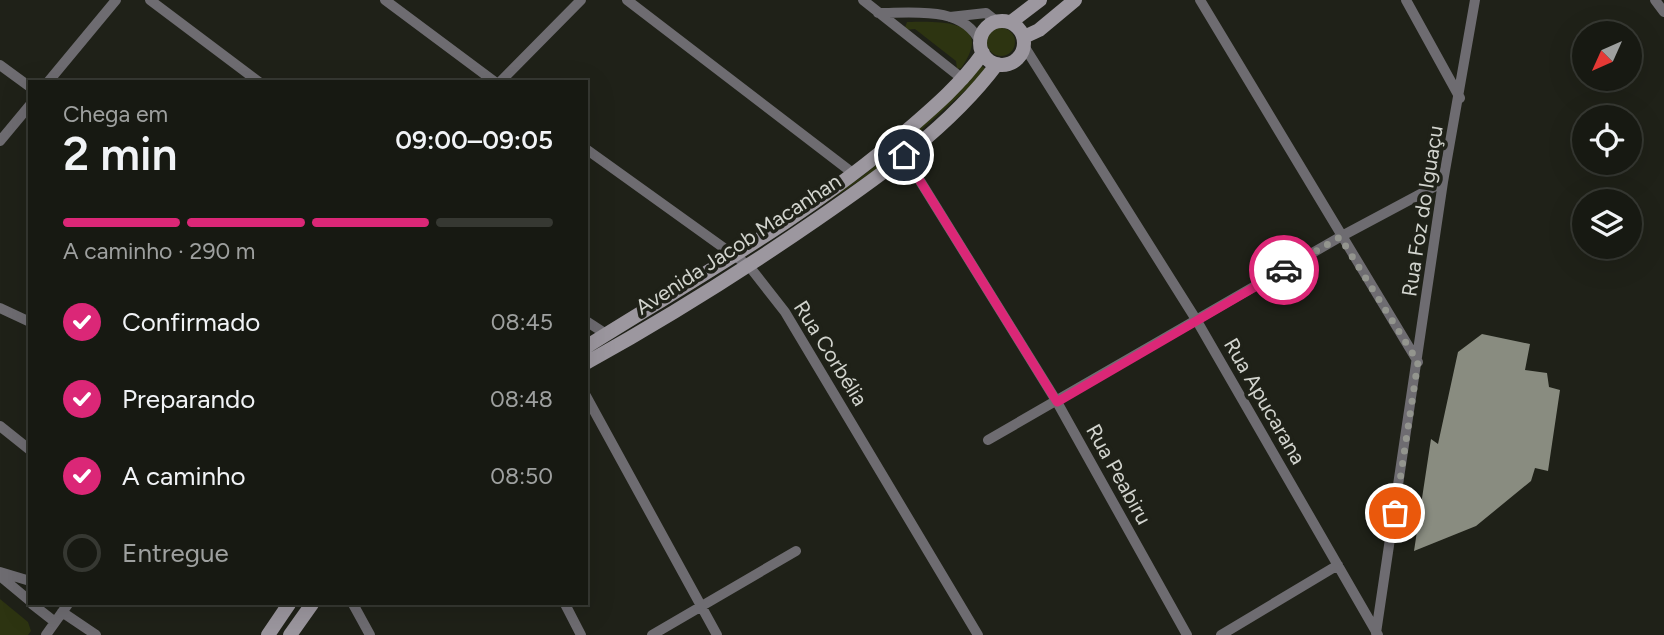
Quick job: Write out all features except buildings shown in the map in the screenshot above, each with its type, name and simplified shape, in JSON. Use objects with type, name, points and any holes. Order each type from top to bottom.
[{"type":"main road","points":[[1041,0],[1011,22],[996,21],[984,30],[981,47],[996,64],[1016,61],[1024,42],[1075,0]]},
{"type":"main road","points":[[1011,22],[1024,42]]},
{"type":"main road","name":"Avenida Jacob Macanhan","points":[[588,346],[733,256],[855,174],[964,80],[981,47]]},
{"type":"main road","name":"Avenida Jacob Macanhan","points":[[588,362],[748,266],[857,192],[904,155],[981,85],[996,64]]},
{"type":"main road","points":[[268,635],[288,605]]},
{"type":"main road","points":[[290,635],[311,605]]},
{"type":"street","points":[[50,80],[116,0]]},
{"type":"street","points":[[150,0],[256,80]]},
{"type":"street","points":[[385,0],[495,80]]},
{"type":"street","points":[[500,80],[581,0]]},
{"type":"street","points":[[627,0],[855,174]]},
{"type":"street","points":[[863,0],[964,80]]},
{"type":"street","points":[[1200,0],[1340,237],[1418,362]]},
{"type":"street","points":[[1406,0],[1460,98]]},
{"type":"street","name":"Rua Foz do Iguaçu","points":[[1377,634],[1443,182],[1460,98],[1475,0]]},
{"type":"street","points":[[878,13],[934,13],[950,17],[969,26],[981,47]]},
{"type":"street","points":[[950,17],[986,13],[996,21]]},
{"type":"street","name":"Rua Apucarana","points":[[1024,42],[1197,321],[1377,634]]},
{"type":"street","points":[[0,65],[28,86]]},
{"type":"street","points":[[0,141],[28,107]]},
{"type":"street","name":"Rua Corbélia","points":[[588,150],[748,266],[785,313],[978,635]]},
{"type":"street","name":"Rua Peabiru","points":[[904,155],[1057,402],[1187,635]]},
{"type":"street","points":[[988,440],[1340,237],[1443,182]]},
{"type":"street","points":[[0,308],[28,321]]},
{"type":"street","points":[[588,322],[606,334]]},
{"type":"street","points":[[588,400],[717,635]]},
{"type":"street","points":[[0,426],[28,448]]},
{"type":"street","points":[[652,635],[796,551]]},
{"type":"street","points":[[1221,635],[1338,565]]},
{"type":"street","points":[[0,574],[28,581]]},
{"type":"street","points":[[0,574],[28,600]]},
{"type":"street","points":[[34,605],[55,622]]},
{"type":"street","points":[[354,605],[370,635]]},
{"type":"street","points":[[566,605],[581,635]]},
{"type":"street","points":[[46,635],[65,608],[96,635]]},
{"type":"green space","points":[[907,22],[947,23],[968,32],[972,40],[970,52],[961,68],[957,69],[956,61],[915,29],[904,30]]},
{"type":"green space","points":[[1001,28],[1011,32],[1015,42],[1011,52],[1001,56],[991,52],[987,42],[991,32]]},
{"type":"green space","points":[[980,65],[988,70],[880,167],[745,256],[860,178],[894,151],[961,90]]},
{"type":"green space","points":[[0,599],[28,622],[31,631],[28,635],[0,635]]},
{"type":"way so far","points":[[1284,270],[1340,237],[1418,362],[1395,513]]},
{"type":"route","points":[[904,155],[1057,402],[1284,270]]}]
